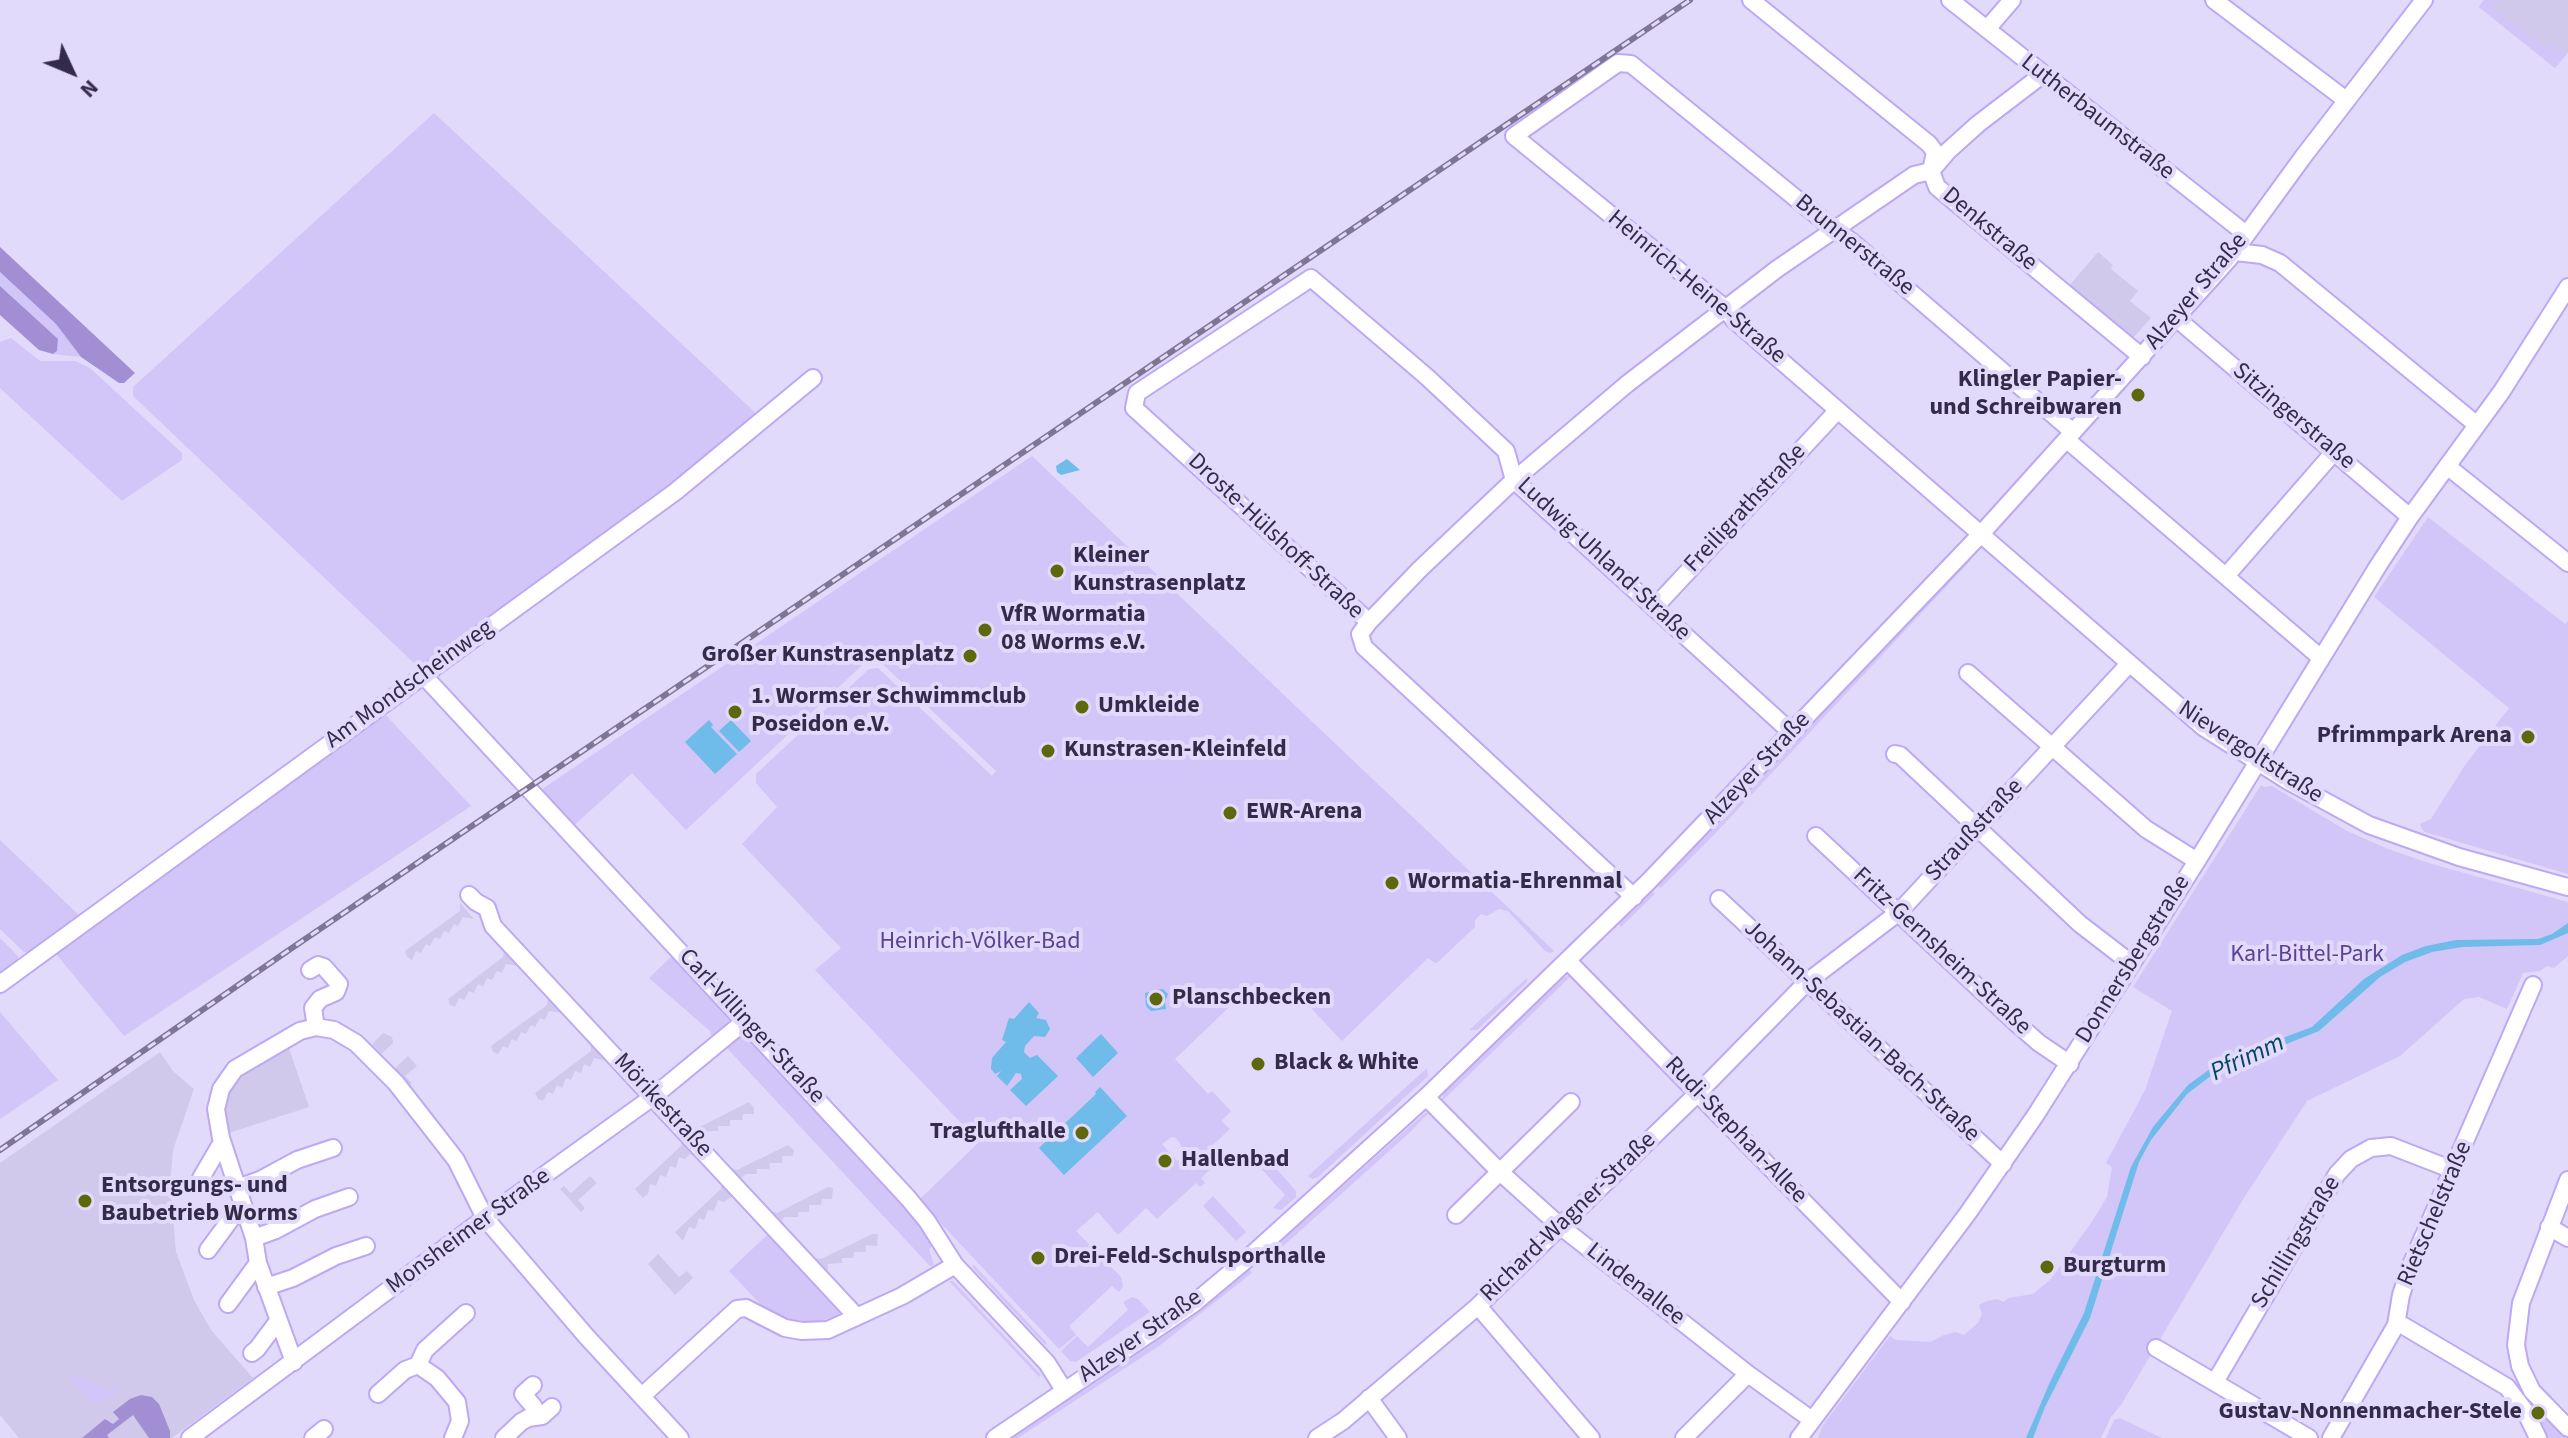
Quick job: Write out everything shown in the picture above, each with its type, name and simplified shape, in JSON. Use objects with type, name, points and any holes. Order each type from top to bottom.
[{"type":"street","name":"Denkstraße","points":[[1751,0],[1929,144],[1935,152],[1931,171],[1937,187],[2142,357]]},
{"type":"street","name":"Lutherbaumstraße","points":[[1950,0],[2246,234]]},
{"type":"street","points":[[1987,29],[2012,0]]},
{"type":"street","points":[[2214,0],[2346,100]]},
{"type":"street","name":"Alzeyer Straße","points":[[995,1438],[1200,1298],[1258,1249],[1426,1097],[1634,897],[1981,534],[2235,252],[2424,0]]},
{"type":"street","name":"Heinrich-Heine-Straße","points":[[1631,64],[1618,63],[1514,136],[1726,309],[1734,320],[1981,534]]},
{"type":"street","name":"Brunnerstraße","points":[[1631,64],[1851,241],[2321,658]]},
{"type":"street","points":[[1369,622],[1514,480],[1627,384],[1777,269],[1914,175],[1931,171],[1978,124],[2042,75]]},
{"type":"street","points":[[2235,252],[2262,255],[2280,263],[2477,425]]},
{"type":"street","name":"Ludwig-Uhland-Straße","points":[[1239,326],[1311,278],[1427,377],[1506,451],[1514,480],[1792,733]]},
{"type":"street","name":"Donnersbergstraße","points":[[1798,1438],[2003,1164],[2070,1064],[2410,517],[2534,344],[2568,287]]},
{"type":"street","name":"Sitzingerstraße","points":[[2176,318],[2410,517]]},
{"type":"street","name":"Droste-Hülshoff-Straße","points":[[1239,326],[1140,389],[1135,396],[1134,408],[1369,622],[1360,634],[1364,647],[1634,897]]},
{"type":"street","name":"Am Mondscheinweg","points":[[0,984],[685,485],[813,378]]},
{"type":"street","name":"Freiligrathstraße","points":[[1654,608],[1838,410]]},
{"type":"street","points":[[2226,576],[2334,452]]},
{"type":"street","points":[[2447,466],[2568,563]]},
{"type":"street","name":"Nievergoltstraße","points":[[1981,534],[2194,721],[2257,762],[2333,807],[2379,829],[2447,853],[2568,887]]},
{"type":"street","name":"Straußstraße","points":[[1807,982],[1899,912],[2129,664]]},
{"type":"street","points":[[1968,673],[2146,829],[2197,861]]},
{"type":"street","name":"Carl-Villinger-Straße","points":[[424,676],[908,1198],[955,1265],[1047,1363],[1064,1390]]},
{"type":"street","points":[[1895,754],[1900,755],[2080,924],[2132,964]]},
{"type":"street","name":"Fritz-Gernsheim-Straße","points":[[1816,836],[2015,1022],[2070,1064]]},
{"type":"street","name":"Mörikestraße","points":[[469,895],[487,908],[493,926],[857,1317]]},
{"type":"street","name":"Johann-Sebastian-Bach-Straße","points":[[1719,899],[2003,1164]]},
{"type":"street","name":"Rudi-Stephan-Allee","points":[[1568,961],[1902,1302]]},
{"type":"street","points":[[310,970],[318,965],[324,967],[340,987],[316,1004],[313,1012],[316,1027]]},
{"type":"street","name":"Richard-Wagner-Straße","points":[[1317,1438],[1343,1421],[1478,1306],[1698,1093],[1807,982]]},
{"type":"street","name":"Rietschelstraße","points":[[2331,1438],[2397,1322],[2401,1295],[2411,1265],[2533,985]]},
{"type":"street","name":"Monsheimer Straße","points":[[190,1438],[654,1096],[745,1021]]},
{"type":"street","points":[[294,1362],[258,1263],[254,1238],[222,1142],[216,1109],[221,1089],[235,1069],[287,1038],[316,1027],[334,1030],[356,1043],[396,1083],[456,1160],[485,1218],[586,1336],[680,1438]]},
{"type":"street","name":"Lindenallee","points":[[1426,1097],[1500,1172],[1560,1226],[1748,1374],[1812,1420]]},
{"type":"street","points":[[1456,1215],[1571,1102]]},
{"type":"street","points":[[201,1178],[222,1142]]},
{"type":"street","name":"Schillingstraße","points":[[2215,1382],[2337,1174],[2351,1159],[2371,1148],[2391,1146],[2453,1170]]},
{"type":"street","points":[[208,1250],[239,1196],[260,1180],[297,1160],[333,1148]]},
{"type":"street","points":[[2484,1372],[2494,1372],[2508,1364],[2516,1345],[2521,1303],[2568,1180]]},
{"type":"street","points":[[254,1238],[315,1209],[349,1197]]},
{"type":"street","points":[[2549,1227],[2568,1238]]},
{"type":"street","points":[[266,1287],[366,1246]]},
{"type":"street","points":[[228,1304],[258,1263]]},
{"type":"street","points":[[642,1396],[737,1309],[746,1308],[775,1324],[802,1331],[828,1330],[925,1284],[955,1265]]},
{"type":"street","points":[[1478,1306],[1591,1438]]},
{"type":"street","points":[[378,1394],[405,1370],[418,1365],[425,1350],[466,1313]]},
{"type":"street","points":[[252,1353],[278,1321]]},
{"type":"street","points":[[2397,1322],[2507,1387],[2538,1438]]},
{"type":"street","points":[[2516,1345],[2520,1366],[2532,1391],[2568,1428]]},
{"type":"street","points":[[2156,1348],[2309,1438]]},
{"type":"street","points":[[418,1365],[437,1378],[457,1402],[460,1421],[453,1438]]},
{"type":"street","points":[[1684,1438],[1748,1374]]},
{"type":"street","points":[[533,1385],[523,1394],[534,1407],[534,1417]]},
{"type":"street","name":"Lindenallee","points":[[1773,1393],[1783,1406],[1798,1438]]},
{"type":"street","points":[[1369,1398],[1398,1438]]},
{"type":"street","points":[[504,1438],[521,1422],[542,1416],[552,1407]]},
{"type":"shaded area","points":[[2484,0],[2568,0],[2568,52],[2555,68],[2479,7]]},
{"type":"shaded area","points":[[0,247],[135,373],[124,383],[119,383],[81,357],[56,324],[0,272]]},
{"type":"shaded area","points":[[2098,252],[2113,265],[2111,269],[2138,291],[2130,301],[2151,318],[2133,338],[2069,286]]},
{"type":"shaded area","points":[[0,286],[58,339],[57,351],[53,354],[39,350],[0,315]]},
{"type":"shaded area","points":[[460,903],[474,919],[463,917],[449,933],[444,931],[440,939],[435,937],[421,953],[416,951],[412,960],[407,957],[405,951],[460,911]]},
{"type":"shaded area","points":[[504,950],[519,966],[506,964],[502,973],[497,971],[492,980],[487,978],[483,987],[478,984],[474,993],[469,991],[464,1000],[459,998],[455,1007],[450,1005],[448,999],[503,957]]},
{"type":"shaded area","points":[[548,997],[563,1013],[549,1011],[545,1020],[540,1018],[526,1034],[521,1032],[517,1041],[512,1039],[508,1048],[503,1046],[498,1054],[493,1052],[491,1046],[547,1005]]},
{"type":"shaded area","points":[[383,1033],[392,1037],[393,1043],[381,1054],[372,1044]]},
{"type":"shaded area","points":[[591,1044],[607,1061],[594,1058],[590,1067],[584,1064],[581,1073],[575,1071],[571,1080],[566,1078],[562,1088],[557,1085],[553,1094],[548,1092],[543,1101],[538,1099],[535,1093],[591,1051]]},
{"type":"shaded area","points":[[289,1048],[309,1107],[229,1133],[224,1111],[230,1089],[246,1073]]},
{"type":"shaded area","points":[[160,1052],[173,1071],[194,1089],[173,1150],[170,1184],[176,1252],[194,1300],[211,1330],[253,1378],[172,1438],[19,1438],[0,1415],[0,1163]]},
{"type":"shaded area","points":[[408,1056],[417,1066],[405,1076],[412,1083],[406,1088],[391,1072]]},
{"type":"shaded area","points":[[749,1102],[754,1114],[743,1114],[742,1120],[730,1120],[730,1126],[718,1126],[718,1131],[706,1131],[703,1138],[692,1127],[698,1128]]},
{"type":"shaded area","points":[[681,1140],[696,1156],[679,1157],[676,1168],[670,1166],[666,1177],[660,1175],[656,1186],[650,1184],[648,1194],[643,1198],[635,1189],[681,1146]]},
{"type":"shaded area","points":[[788,1145],[794,1150],[793,1156],[782,1156],[782,1163],[770,1163],[769,1169],[757,1169],[757,1174],[746,1174],[742,1180],[731,1168],[737,1170]]},
{"type":"shaded area","points":[[590,1176],[597,1183],[578,1200],[585,1208],[581,1212],[560,1189],[564,1186],[571,1193]]},
{"type":"shaded area","points":[[721,1183],[735,1198],[724,1202],[718,1200],[714,1211],[708,1210],[704,1220],[699,1218],[695,1229],[689,1227],[683,1241],[675,1232],[721,1189]]},
{"type":"shaded area","points":[[828,1187],[833,1188],[832,1199],[822,1199],[821,1205],[809,1205],[809,1212],[798,1212],[798,1217],[785,1217],[782,1220],[784,1225],[771,1211],[777,1213]]},
{"type":"shaded area","points":[[872,1234],[878,1234],[877,1246],[866,1245],[866,1252],[854,1252],[853,1258],[842,1258],[842,1263],[828,1264],[828,1271],[815,1258],[821,1259]]},
{"type":"shaded area","points":[[658,1254],[679,1277],[687,1271],[693,1278],[675,1295],[648,1264]]},
{"type":"shaded area","points":[[141,1395],[152,1397],[159,1404],[170,1438],[149,1438],[133,1415],[107,1435],[109,1438],[82,1438],[105,1419],[113,1424],[119,1419],[113,1412]]},
{"type":"green space","points":[[2484,0],[2499,0],[2493,9],[2502,16],[2508,11],[2504,18],[2516,27],[2521,21],[2524,23],[2519,29],[2532,38],[2536,32],[2539,34],[2535,40],[2547,49],[2551,43],[2566,55],[2555,68],[2479,7]]},
{"type":"green space","points":[[434,113],[760,417],[699,469],[431,665],[416,665],[133,396],[133,387]]},
{"type":"green space","points":[[0,272],[56,324],[81,357],[53,354],[57,351],[58,340],[0,286]]},
{"type":"green space","points":[[11,338],[40,361],[75,361],[90,368],[182,453],[182,460],[122,501],[0,388],[0,342]]},
{"type":"green space","name":"Heinrich-Völker-Bad","points":[[1032,456],[1554,951],[1545,951],[1508,911],[1499,909],[1487,916],[1481,914],[1475,920],[1475,927],[1439,961],[1435,963],[1428,958],[1342,1041],[1295,991],[1251,986],[1175,1059],[1208,1094],[1212,1091],[1231,1111],[1221,1121],[1230,1129],[1202,1155],[1213,1167],[1201,1178],[1205,1183],[1200,1187],[1196,1183],[1157,1219],[1146,1208],[1118,1235],[1098,1212],[1076,1231],[1121,1277],[1123,1286],[1119,1292],[1112,1286],[1069,1326],[1076,1335],[1059,1349],[919,1200],[979,1142],[815,970],[841,948],[742,844],[777,807],[756,783],[756,774],[869,669],[878,668],[992,776],[996,771],[873,655],[686,830],[632,773],[571,828],[538,792]],"holes":[[[1171,1137],[1176,1138],[1183,1156],[1177,1161],[1162,1144]]]},
{"type":"green space","points":[[2428,517],[2565,624],[2568,621],[2568,874],[2425,832],[2420,824],[2431,819],[2465,765],[2509,708],[2374,597]]},
{"type":"green space","points":[[1968,558],[1971,560],[1712,837],[1661,888],[1656,885]]},
{"type":"green space","points":[[382,711],[471,806],[124,1036],[56,954],[60,944]]},
{"type":"green space","name":"Karl-Bittel-Park","points":[[2261,785],[2272,786],[2347,831],[2388,849],[2568,902],[2568,956],[2554,968],[2547,966],[2540,971],[2523,973],[2507,1009],[2479,997],[2464,999],[2400,1056],[2307,1101],[2245,1196],[2101,1438],[1818,1438],[1823,1425],[1890,1336],[1896,1340],[1930,1342],[1956,1332],[1964,1335],[1978,1323],[1982,1314],[1979,1305],[2033,1294],[2051,1279],[2093,1220],[2107,1197],[2112,1167],[2106,1163],[2145,1090],[2172,1011],[2133,987]]},
{"type":"green space","points":[[0,840],[82,918],[35,952],[24,952],[0,929]]},
{"type":"green space","points":[[1651,890],[1655,894],[1621,927],[1618,923]]},
{"type":"green space","points":[[0,938],[18,956],[18,964],[0,977]]},
{"type":"green space","points":[[675,953],[733,1017],[733,1023],[710,1043],[710,1031],[649,978]]},
{"type":"green space","points":[[1571,976],[1441,1102],[1444,1093],[1562,978]]},
{"type":"green space","points":[[1527,978],[1527,982],[1477,1030],[1469,1030]]},
{"type":"green space","points":[[0,1012],[58,1080],[0,1119]]},
{"type":"green space","points":[[746,1035],[771,1057],[928,1233],[933,1245],[929,1249],[934,1265],[930,1266],[725,1046],[738,1036]]},
{"type":"green space","points":[[1427,1068],[1428,1076],[1318,1177],[1312,1179],[1308,1176]]},
{"type":"green space","points":[[1425,1113],[1429,1113],[1281,1248],[1278,1244]]},
{"type":"green space","points":[[1257,1147],[1296,1191],[1296,1197],[1281,1210],[1273,1208],[1285,1195],[1248,1154]]},
{"type":"green space","points":[[1213,1196],[1246,1232],[1236,1241],[1203,1206]]},
{"type":"green space","points":[[768,1234],[840,1311],[837,1317],[808,1323],[780,1317],[765,1309],[729,1271]]},
{"type":"green space","points":[[974,1265],[1047,1343],[1045,1345],[972,1267]]},
{"type":"green space","points":[[1249,1269],[1252,1273],[1159,1346],[1018,1438],[1008,1438],[1156,1341]]},
{"type":"green space","points":[[949,1281],[953,1281],[1041,1375],[1039,1377]]},
{"type":"green space","points":[[1132,1297],[1150,1312],[1076,1362],[1070,1361],[1061,1351],[1077,1336],[1088,1347],[1128,1310],[1123,1302]]},
{"type":"green space","points":[[74,1375],[108,1390],[123,1387],[102,1403],[94,1404],[68,1377]]},
{"type":"green space","points":[[2540,1409],[2565,1438],[2544,1438],[2534,1412]]},
{"type":"green space","points":[[2120,1418],[2162,1438],[2106,1438],[2114,1420]]},
{"type":"water","points":[[1067,459],[1080,470],[1061,475],[1056,466]]},
{"type":"water","points":[[709,720],[713,725],[711,727],[737,754],[715,774],[685,742]]},
{"type":"water","points":[[731,720],[751,741],[739,752],[719,731]]},
{"type":"water","name":"Pfrimm","points":[[2568,923],[2568,933],[2540,945],[2462,947],[2432,952],[2405,962],[2380,977],[2319,1031],[2216,1072],[2187,1094],[2151,1140],[2139,1162],[2090,1318],[2045,1407],[2033,1438],[2026,1438],[2084,1313],[2131,1167],[2153,1127],[2188,1085],[2221,1061],[2312,1027],[2364,979],[2402,955],[2456,940],[2538,939]]},
{"type":"water","name":"Planschbecken","points":[[1163,989],[1168,994],[1166,1009],[1151,1011],[1146,1006],[1145,993],[1154,996],[1156,990]]},
{"type":"water","points":[[1029,1002],[1039,1013],[1036,1018],[1046,1020],[1050,1029],[1045,1037],[1034,1036],[1024,1052],[1030,1058],[1037,1055],[1058,1076],[1026,1106],[1010,1090],[1022,1079],[1021,1074],[1016,1073],[1007,1086],[997,1076],[1001,1071],[995,1074],[991,1069],[992,1058],[1006,1042],[1002,1040],[1009,1018],[1014,1019]]},
{"type":"water","points":[[1101,1034],[1118,1053],[1093,1077],[1076,1058]]},
{"type":"water","name":"Traglufthalle","points":[[1100,1087],[1127,1116],[1064,1175],[1039,1148]]},
{"type":"railway","points":[[0,1150],[289,950],[1690,0]]},
{"type":"place","name":"Klingler Papier- und Schreibwaren","points":[[2138,395]]},
{"type":"place","name":"Kleiner Kunstrasenplatz","points":[[1057,571]]},
{"type":"place","name":"VfR Wormatia 08 Worms e.V.","points":[[985,630]]},
{"type":"place","name":"Großer Kunstrasenplatz","points":[[970,656]]},
{"type":"place","name":"Umkleide","points":[[1082,707]]},
{"type":"place","name":"1. Wormser Schwimmclub Poseidon e.V.","points":[[735,712]]},
{"type":"place","name":"Pfrimmpark Arena","points":[[2528,737]]},
{"type":"place","name":"Kunstrasen-Kleinfeld","points":[[1048,751]]},
{"type":"place","name":"EWR-Arena","points":[[1230,813]]},
{"type":"place","name":"Wormatia-Ehrenmal","points":[[1392,883]]},
{"type":"place","name":"Planschbecken","points":[[1156,999]]},
{"type":"place","name":"Black & White","points":[[1258,1064]]},
{"type":"place","name":"Traglufthalle","points":[[1082,1133]]},
{"type":"place","name":"Hallenbad","points":[[1165,1161]]},
{"type":"place","name":"Entsorgungs- und Baubetrieb Worms","points":[[85,1201]]},
{"type":"place","name":"Drei-Feld-Schulsporthalle","points":[[1038,1258]]},
{"type":"place","name":"Burgturm","points":[[2047,1267]]},
{"type":"place","name":"Gustav-Nonnenmacher-Stele","points":[[2538,1413]]}]
